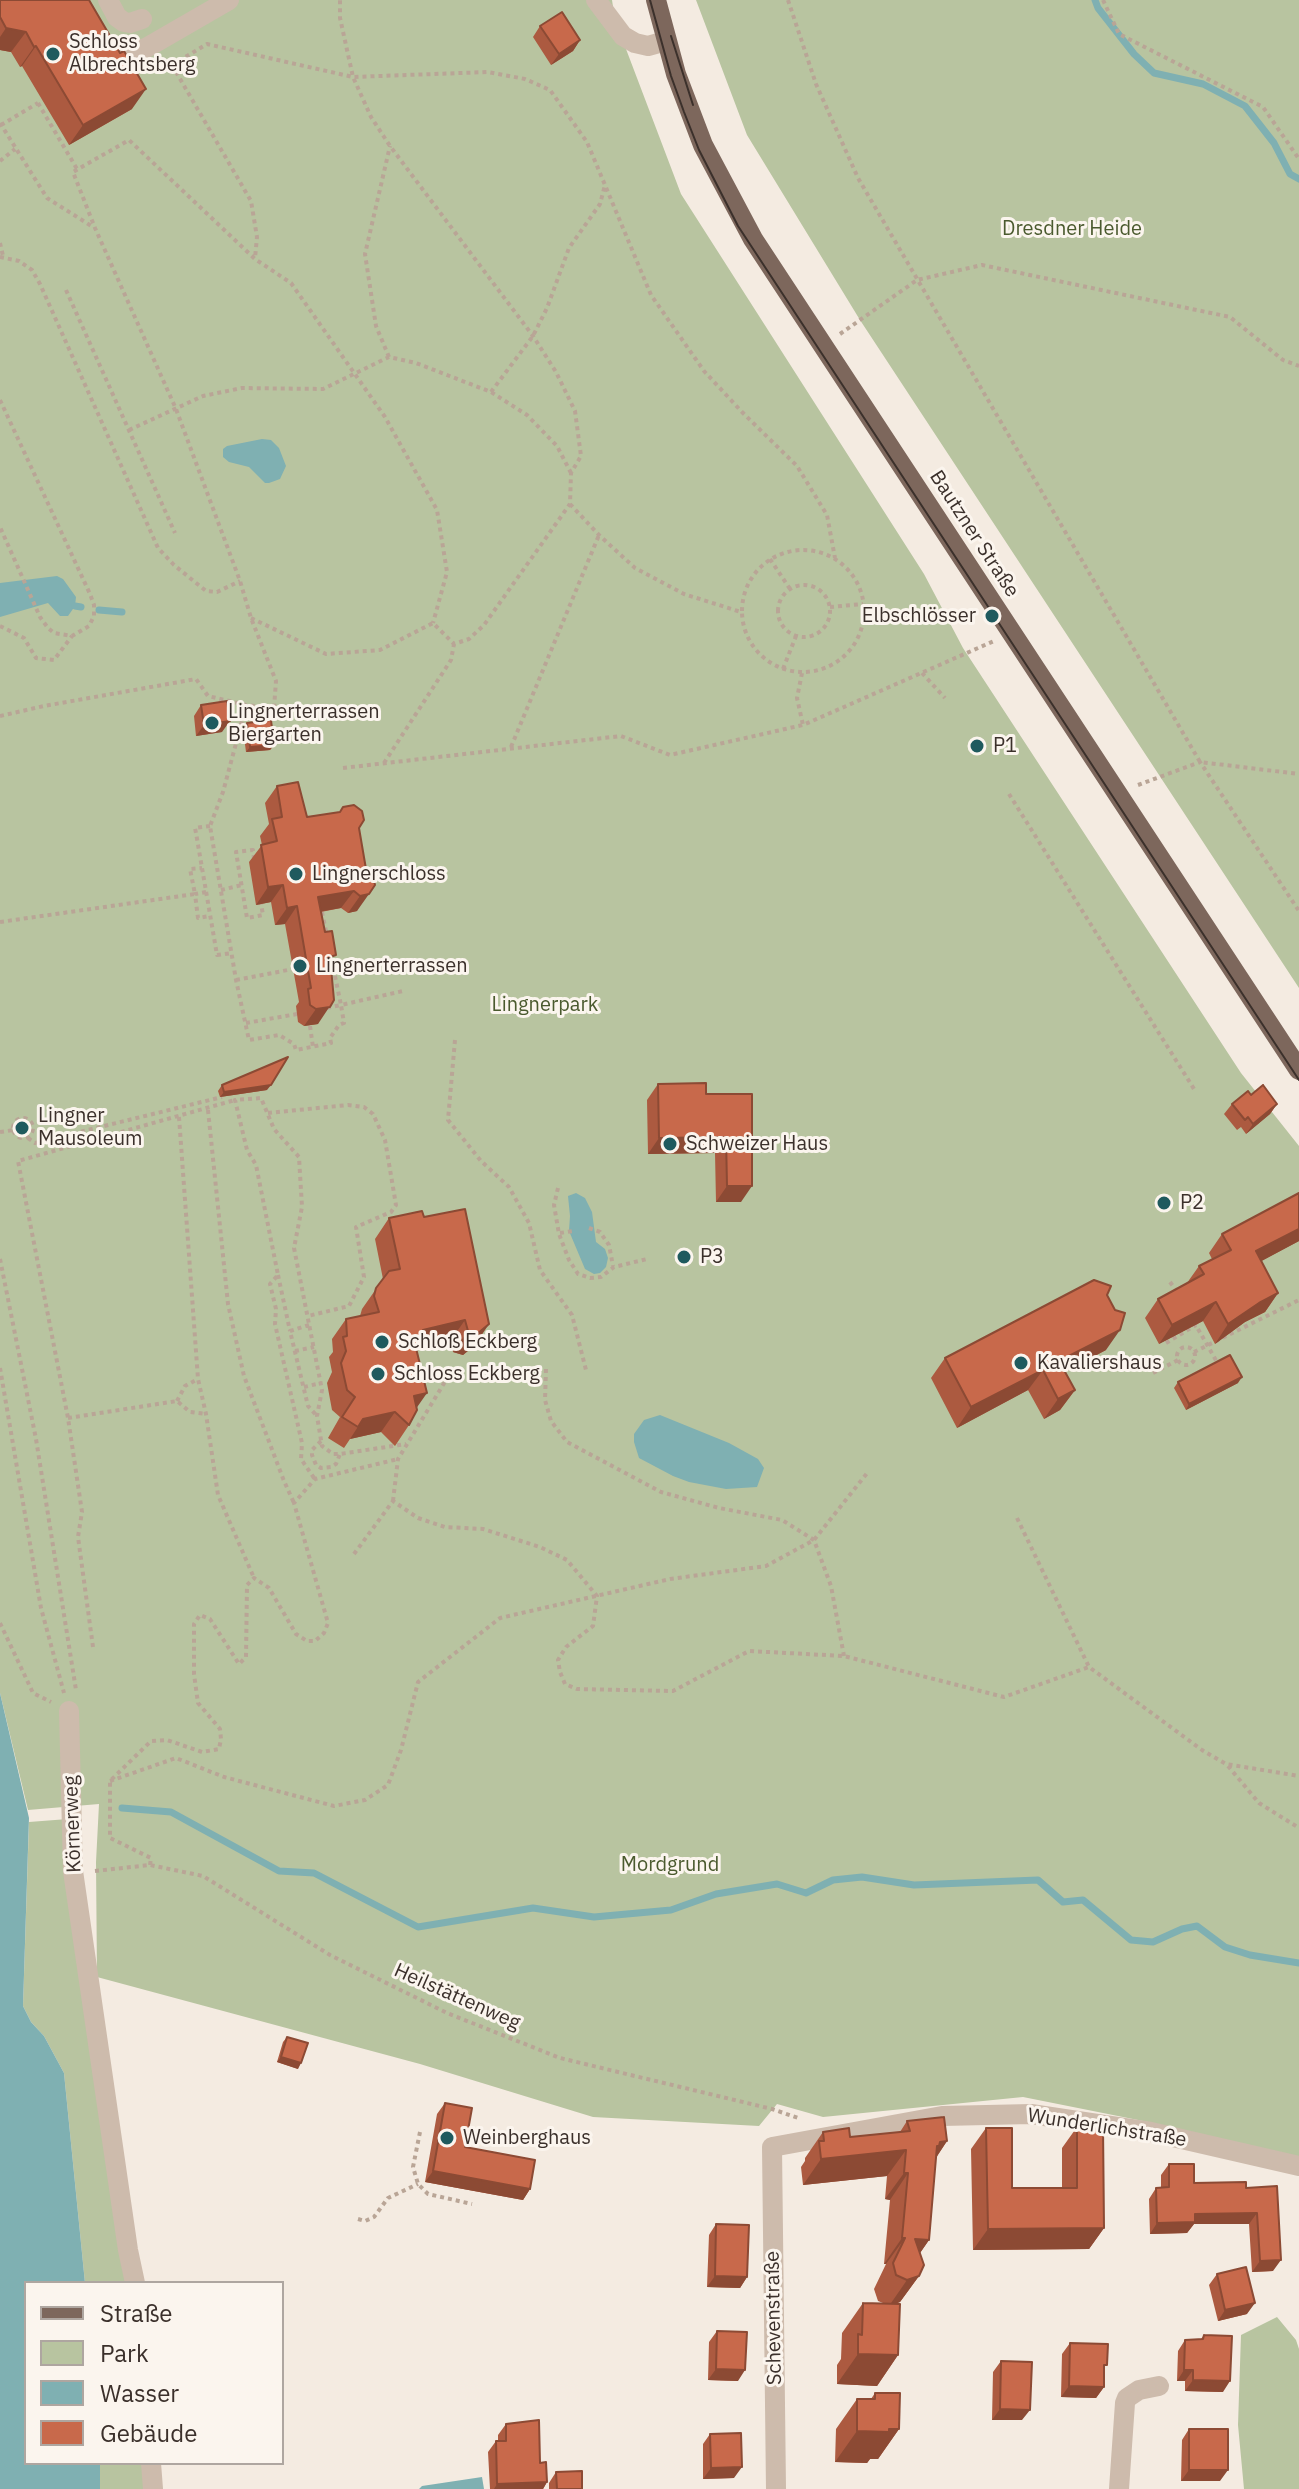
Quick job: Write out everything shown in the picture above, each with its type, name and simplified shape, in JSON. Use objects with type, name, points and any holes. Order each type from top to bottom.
[{"type":"main road","name":"Bautzner Straße","points":[[656,0],[666,41],[694,122],[723,185],[753,239],[1299,1070]]},
{"type":"street","points":[[108,0],[117,17],[124,22],[142,19]]},
{"type":"street","points":[[116,58],[128,51],[146,48],[229,0]]},
{"type":"street","points":[[596,0],[623,36],[648,46],[666,41]]},
{"type":"street","name":"Körnerweg","points":[[69,1711],[73,1871],[123,2222],[135,2281]]},
{"type":"street","name":"Wunderlichstraße","points":[[772,2147],[942,2116],[1031,2114],[1151,2132],[1299,2166]]},
{"type":"street","name":"Schevenstraße","points":[[772,2147],[776,2489]]},
{"type":"street","points":[[1119,2489],[1127,2398],[1139,2390],[1159,2386]]},
{"type":"street","points":[[151,2465],[153,2489]]},
{"type":"path","points":[[340,0],[340,18],[353,77],[371,117],[533,336],[556,372],[575,411],[581,456],[571,473],[570,504],[484,625],[469,639],[454,644]]},
{"type":"path","points":[[788,0],[816,84],[858,178],[1200,762],[1299,911]]},
{"type":"path","points":[[1103,0],[1119,34],[1263,107],[1299,159]]},
{"type":"path","points":[[172,65],[207,44],[353,77],[488,72],[525,79],[550,90],[587,142],[651,295],[704,371],[797,466],[827,515],[835,558]]},
{"type":"path","points":[[146,48],[172,65],[251,201],[257,237],[255,259]]},
{"type":"path","points":[[0,716],[196,679],[208,696],[274,708],[276,681],[240,581],[176,409],[95,228],[75,170],[41,102],[1,124],[47,198],[95,228]]},
{"type":"path","points":[[75,170],[129,140],[255,259],[291,283],[385,417],[437,510],[447,572],[433,623],[380,650],[326,654],[251,618]]},
{"type":"path","points":[[389,357],[376,326],[365,254],[390,146]]},
{"type":"path","points":[[0,161],[15,149]]},
{"type":"path","points":[[491,392],[533,336],[569,248],[600,204],[606,183]]},
{"type":"path","points":[[0,243],[2,257],[19,261],[32,270],[40,284],[158,548],[206,591],[217,592],[240,581]]},
{"type":"path","points":[[822,346],[917,280],[982,265],[1230,317],[1283,360],[1299,366]]},
{"type":"path","points":[[66,290],[175,533]]},
{"type":"path","points":[[129,430],[203,396],[242,388],[323,389],[389,357],[416,363],[491,392],[527,415],[557,446],[571,473]]},
{"type":"path","points":[[0,400],[94,605],[94,616],[89,626],[72,636],[54,660],[36,658],[24,638],[0,626]]},
{"type":"path","points":[[570,504],[635,568],[684,594],[742,612]]},
{"type":"path","points":[[0,527],[40,617],[54,633],[72,636]]},
{"type":"path","points":[[510,748],[599,535]]},
{"type":"path","points":[[791,550],[814,550],[835,558],[859,586],[864,604],[863,625],[854,645],[840,660],[821,670],[802,673],[783,669],[766,660],[753,647],[745,630],[742,612],[744,591],[754,573],[770,559],[791,550]]},
{"type":"path","points":[[770,559],[790,589]]},
{"type":"path","points":[[800,585],[810,585],[819,590],[830,607],[828,622],[818,633],[803,637],[788,632],[778,618],[779,602],[790,589],[800,585]]},
{"type":"path","points":[[830,607],[864,604]]},
{"type":"path","points":[[433,623],[454,644]]},
{"type":"path","points":[[343,768],[621,736],[670,755],[803,725],[1011,634]]},
{"type":"path","points":[[783,669],[796,636]]},
{"type":"path","points":[[384,763],[451,660],[454,644]]},
{"type":"path","points":[[802,673],[797,698],[803,725]]},
{"type":"path","points":[[922,673],[945,698]]},
{"type":"path","points":[[246,705],[223,792],[210,826],[249,1040],[279,1035],[294,1044],[296,1050],[313,1047],[331,1043],[330,1038],[344,1023],[322,912]]},
{"type":"path","points":[[1117,793],[1200,762],[1299,774]]},
{"type":"path","points":[[1009,794],[1194,1089]]},
{"type":"path","points":[[210,826],[195,828],[210,916],[217,955],[232,953]]},
{"type":"path","points":[[255,861],[253,850],[236,852],[247,918],[263,915],[261,904]]},
{"type":"path","points":[[202,868],[190,869],[198,918],[210,916]]},
{"type":"path","points":[[193,883],[204,881]]},
{"type":"path","points":[[221,890],[242,885]]},
{"type":"path","points":[[0,922],[206,892]]},
{"type":"path","points":[[197,905],[208,903]]},
{"type":"path","points":[[236,980],[293,969]]},
{"type":"path","points":[[321,1009],[403,991]]},
{"type":"path","points":[[246,1023],[297,1014]]},
{"type":"path","points":[[310,1026],[313,1047]]},
{"type":"path","points":[[455,1040],[448,1120],[481,1161],[509,1187],[529,1223],[540,1270],[572,1315],[586,1370]]},
{"type":"path","points":[[93,1647],[78,1537],[82,1512],[68,1418],[18,1161],[208,1109],[234,1097]]},
{"type":"path","points":[[234,1097],[247,1150],[256,1165],[303,1387],[308,1406],[317,1416]]},
{"type":"path","points":[[14,1130],[20,1138],[28,1138],[35,1143],[234,1097],[261,1098],[274,1129],[299,1157],[302,1207],[294,1248],[322,1390],[317,1416],[322,1446],[333,1454],[340,1454],[406,1444]]},
{"type":"path","points":[[268,1113],[348,1105],[369,1110],[377,1119],[385,1140],[396,1205],[391,1212],[356,1227],[364,1277],[349,1306],[308,1316]]},
{"type":"path","points":[[179,1117],[197,1380],[206,1414],[218,1495],[254,1578],[269,1588],[296,1634],[307,1641],[315,1641],[324,1633],[328,1623],[294,1503],[244,1376],[228,1304],[208,1109]]},
{"type":"path","points":[[14,1130],[17,1120],[28,1120],[32,1131],[28,1138]]},
{"type":"path","points":[[0,1132],[14,1130]]},
{"type":"path","points":[[558,1188],[554,1205],[559,1234],[578,1274],[590,1278],[601,1277],[614,1267],[647,1259]]},
{"type":"path","points":[[591,1228],[600,1232],[609,1245],[614,1267]]},
{"type":"path","points":[[559,1234],[571,1231]]},
{"type":"path","points":[[0,1259],[36,1439],[72,1664],[76,1691],[69,1711]]},
{"type":"path","points":[[278,1275],[270,1284],[276,1309],[275,1324],[302,1443],[301,1459],[315,1479]]},
{"type":"path","points":[[1170,1282],[1181,1300]]},
{"type":"path","points":[[1194,1352],[1299,1300]]},
{"type":"path","points":[[1189,1313],[1217,1362]]},
{"type":"path","points":[[290,1331],[309,1325]]},
{"type":"path","points":[[1166,1343],[1196,1325]]},
{"type":"path","points":[[295,1351],[314,1347]]},
{"type":"path","points":[[1187,1347],[1194,1352],[1195,1358],[1189,1364],[1178,1360],[1177,1354],[1181,1349],[1187,1347]]},
{"type":"path","points":[[1153,1373],[1178,1360]]},
{"type":"path","points":[[0,1368],[41,1608],[69,1711]]},
{"type":"path","points":[[546,1369],[545,1400],[551,1421],[567,1442],[661,1492],[719,1508],[782,1520],[814,1540],[831,1586],[844,1656]]},
{"type":"path","points":[[177,1401],[185,1386],[197,1380]]},
{"type":"path","points":[[354,1554],[393,1501],[398,1459],[446,1380]]},
{"type":"path","points":[[303,1387],[321,1383]]},
{"type":"path","points":[[68,1418],[177,1401],[190,1412],[206,1414]]},
{"type":"path","points":[[321,1441],[312,1450],[316,1465],[331,1467],[336,1464],[340,1454]]},
{"type":"path","points":[[294,1503],[315,1479],[398,1459]]},
{"type":"path","points":[[110,1781],[176,1758],[224,1777],[334,1806],[365,1800],[388,1785],[401,1750],[418,1682],[500,1618],[670,1579],[766,1566],[814,1540],[868,1472]]},
{"type":"path","points":[[393,1501],[418,1518],[445,1527],[483,1529],[540,1547],[567,1560],[597,1596],[593,1626],[566,1647],[558,1660],[565,1684],[577,1689],[673,1691],[749,1651],[844,1656],[1004,1697],[1089,1667]]},
{"type":"path","points":[[1017,1518],[1089,1667],[1202,1750],[1226,1764],[1259,1803],[1299,1828]]},
{"type":"path","points":[[150,1865],[151,1858],[110,1838],[110,1781],[151,1741],[167,1740],[202,1752],[219,1749],[220,1729],[198,1703],[194,1674],[194,1624],[200,1615],[210,1619],[239,1664],[246,1657],[247,1585],[254,1578]]},
{"type":"path","points":[[0,1623],[33,1693],[69,1711]]},
{"type":"path","points":[[1226,1764],[1299,1776]]},
{"type":"path","name":"Heilstättenweg","points":[[73,1871],[150,1865],[203,1876],[330,1955],[447,2013],[560,2058],[772,2109],[801,2119]]},
{"type":"path","points":[[420,2132],[413,2167],[418,2184],[428,2194],[472,2204]]},
{"type":"path","points":[[358,2219],[365,2221],[374,2217],[388,2198],[418,2184]]},
{"type":"green space","name":"Lingnerpark","points":[[0,0],[612,0],[615,20],[681,194],[924,574],[963,648],[1241,1073],[1299,1146],[1299,2157],[1023,2097],[823,2117],[777,2104],[759,2126],[593,2117],[420,2064],[97,1977],[99,1804],[28,1810],[0,1693]]},
{"type":"green space","name":"Dresdner Heide","points":[[696,0],[1299,0],[1299,988],[860,320],[747,135]]},
{"type":"green space","points":[[68,1819],[128,2281],[85,2281],[64,2073],[23,2006],[29,1822]]},
{"type":"green space","points":[[1277,2317],[1296,2340],[1299,2349],[1299,2489],[1244,2489],[1238,2425],[1241,2335]]},
{"type":"green space","points":[[100,2465],[144,2465],[145,2489],[100,2489]]},
{"type":"water","points":[[271,440],[279,448],[286,466],[280,479],[269,483],[265,483],[249,467],[229,462],[223,457],[223,449],[227,446]]},
{"type":"water","points":[[57,576],[63,579],[76,597],[75,606],[68,616],[60,616],[48,603],[0,617],[0,583]]},
{"type":"water","points":[[576,1193],[585,1198],[592,1212],[596,1242],[605,1249],[608,1258],[606,1267],[600,1273],[594,1274],[585,1269],[569,1231],[568,1196]]},
{"type":"water","points":[[660,1415],[729,1443],[758,1459],[764,1468],[757,1487],[726,1489],[689,1482],[639,1458],[634,1434],[644,1420]]},
{"type":"water","points":[[0,1693],[29,1818],[23,2006],[64,2073],[85,2281],[24,2281],[24,2465],[100,2465],[100,2489],[0,2489]]},
{"type":"water","points":[[482,2477],[484,2489],[419,2489],[422,2486]]},
{"type":"building","points":[[0,0],[89,0],[120,53],[124,51],[146,89],[83,125],[26,32],[6,28],[0,17]]},
{"type":"building","points":[[562,12],[580,40],[559,54],[540,26]]},
{"type":"building","points":[[227,701],[230,721],[204,725],[201,705]]},
{"type":"building","points":[[271,720],[274,745],[250,747],[247,723]]},
{"type":"building","points":[[298,782],[307,817],[340,812],[343,807],[354,805],[362,811],[364,820],[359,828],[366,869],[373,876],[375,885],[369,894],[360,896],[354,891],[318,897],[325,932],[332,931],[336,955],[330,957],[334,1000],[330,1007],[316,1009],[310,1005],[308,989],[311,988],[297,906],[287,908],[283,885],[268,887],[261,845],[277,841],[272,819],[282,817],[277,786]]},
{"type":"building","points":[[288,1057],[271,1085],[224,1092],[222,1085]]},
{"type":"building","points":[[706,1083],[706,1094],[752,1094],[752,1186],[727,1186],[726,1137],[659,1138],[658,1084]]},
{"type":"building","points":[[1263,1085],[1277,1104],[1253,1124],[1248,1117],[1245,1120],[1232,1104],[1248,1091],[1251,1095]]},
{"type":"building","points":[[1299,1193],[1299,1229],[1256,1251],[1278,1293],[1228,1324],[1216,1302],[1172,1325],[1158,1299],[1204,1274],[1199,1266],[1231,1250],[1222,1234]]},
{"type":"building","points":[[465,1209],[489,1324],[477,1334],[468,1331],[465,1320],[423,1330],[425,1339],[416,1348],[427,1393],[414,1396],[417,1410],[409,1425],[395,1412],[363,1419],[358,1427],[342,1417],[355,1397],[347,1390],[341,1363],[346,1351],[343,1337],[347,1336],[346,1319],[379,1312],[374,1296],[376,1288],[389,1271],[400,1269],[389,1218],[422,1211],[424,1217]]},
{"type":"building","name":"Kavaliershaus","points":[[1094,1280],[1111,1286],[1107,1295],[1115,1310],[1125,1313],[1120,1330],[1059,1361],[1075,1390],[1058,1399],[1043,1370],[971,1407],[945,1358]]},
{"type":"building","points":[[1230,1355],[1242,1377],[1189,1404],[1178,1382]]},
{"type":"building","points":[[287,2037],[308,2043],[301,2063],[281,2057]]},
{"type":"building","name":"Weinberghaus","points":[[445,2103],[472,2108],[465,2147],[535,2160],[530,2189],[433,2171]]},
{"type":"building","points":[[944,2117],[947,2141],[937,2146],[929,2240],[915,2239],[924,2265],[919,2276],[907,2280],[896,2275],[893,2263],[905,2238],[902,2238],[908,2173],[904,2173],[906,2150],[821,2159],[819,2141],[824,2141],[823,2132],[849,2128],[850,2137],[910,2131],[907,2121]]},
{"type":"building","points":[[1103,2126],[1104,2228],[988,2229],[986,2128],[1012,2128],[1012,2188],[1077,2188],[1077,2127]]},
{"type":"building","points":[[1169,2164],[1194,2164],[1194,2183],[1246,2182],[1246,2188],[1277,2186],[1281,2260],[1260,2261],[1257,2213],[1195,2214],[1195,2222],[1157,2223],[1156,2188],[1169,2187]]},
{"type":"building","points":[[716,2224],[749,2225],[747,2277],[715,2276]]},
{"type":"building","points":[[1246,2267],[1255,2303],[1225,2310],[1217,2274]]},
{"type":"building","points":[[863,2303],[900,2304],[898,2355],[858,2354]]},
{"type":"building","points":[[717,2331],[747,2332],[745,2370],[716,2369]]},
{"type":"building","points":[[1204,2335],[1232,2336],[1230,2381],[1193,2380],[1193,2370],[1184,2370],[1185,2340],[1203,2339]]},
{"type":"building","points":[[1070,2343],[1108,2344],[1104,2387],[1069,2386]]},
{"type":"building","points":[[1001,2361],[1032,2362],[1030,2410],[1000,2409]]},
{"type":"building","points":[[875,2393],[900,2393],[899,2429],[889,2429],[889,2432],[857,2431],[857,2399],[875,2399]]},
{"type":"building","points":[[539,2420],[540,2463],[546,2462],[547,2482],[497,2484],[496,2441],[506,2441],[506,2424]]},
{"type":"building","points":[[1189,2429],[1228,2429],[1228,2470],[1189,2470]]},
{"type":"building","points":[[741,2433],[742,2467],[711,2468],[710,2434]]},
{"type":"building","points":[[582,2471],[582,2489],[557,2489],[556,2472]]},
{"type":"waterway","points":[[1095,0],[1134,54],[1154,73],[1203,84],[1245,106],[1274,143],[1290,174],[1299,179]]},
{"type":"waterway","points":[[75,606],[81,607]]},
{"type":"waterway","points":[[99,610],[122,612]]},
{"type":"waterway","points":[[122,1808],[171,1812],[279,1871],[314,1873],[418,1927],[533,1908],[594,1917],[671,1910],[716,1894],[777,1884],[806,1893],[833,1880],[862,1877],[914,1885],[1038,1880],[1063,1902],[1083,1900],[1131,1940],[1153,1942],[1197,1926],[1225,1947],[1250,1955],[1299,1963]]},
{"type":"tram line","points":[[650,0],[684,112],[699,150],[738,226],[1299,1080]]},
{"type":"tram line","points":[[671,36],[693,105]]},
{"type":"place","name":"Schloss Albrechtsberg","points":[[53,54]]},
{"type":"place","name":"Elbschlösser","points":[[992,616]]},
{"type":"place","name":"Lingnerterrassen Biergarten","points":[[212,723]]},
{"type":"place","name":"P1","points":[[977,746]]},
{"type":"place","name":"Lingnerschloss","points":[[296,874]]},
{"type":"place","name":"Lingnerterrassen","points":[[300,966]]},
{"type":"place","name":"Lingner Mausoleum","points":[[22,1128]]},
{"type":"place","name":"Schweizer Haus","points":[[670,1144]]},
{"type":"place","name":"P2","points":[[1164,1203]]},
{"type":"place","name":"P3","points":[[684,1257]]},
{"type":"place","name":"Schloß Eckberg","points":[[382,1342]]},
{"type":"place","name":"Kavaliershaus","points":[[1021,1363]]},
{"type":"place","name":"Schloss Eckberg","points":[[378,1374]]},
{"type":"place","name":"Weinberghaus","points":[[447,2138]]},
{"type":"park label","name":"Mordgrund","points":[[670,1865]]}]
